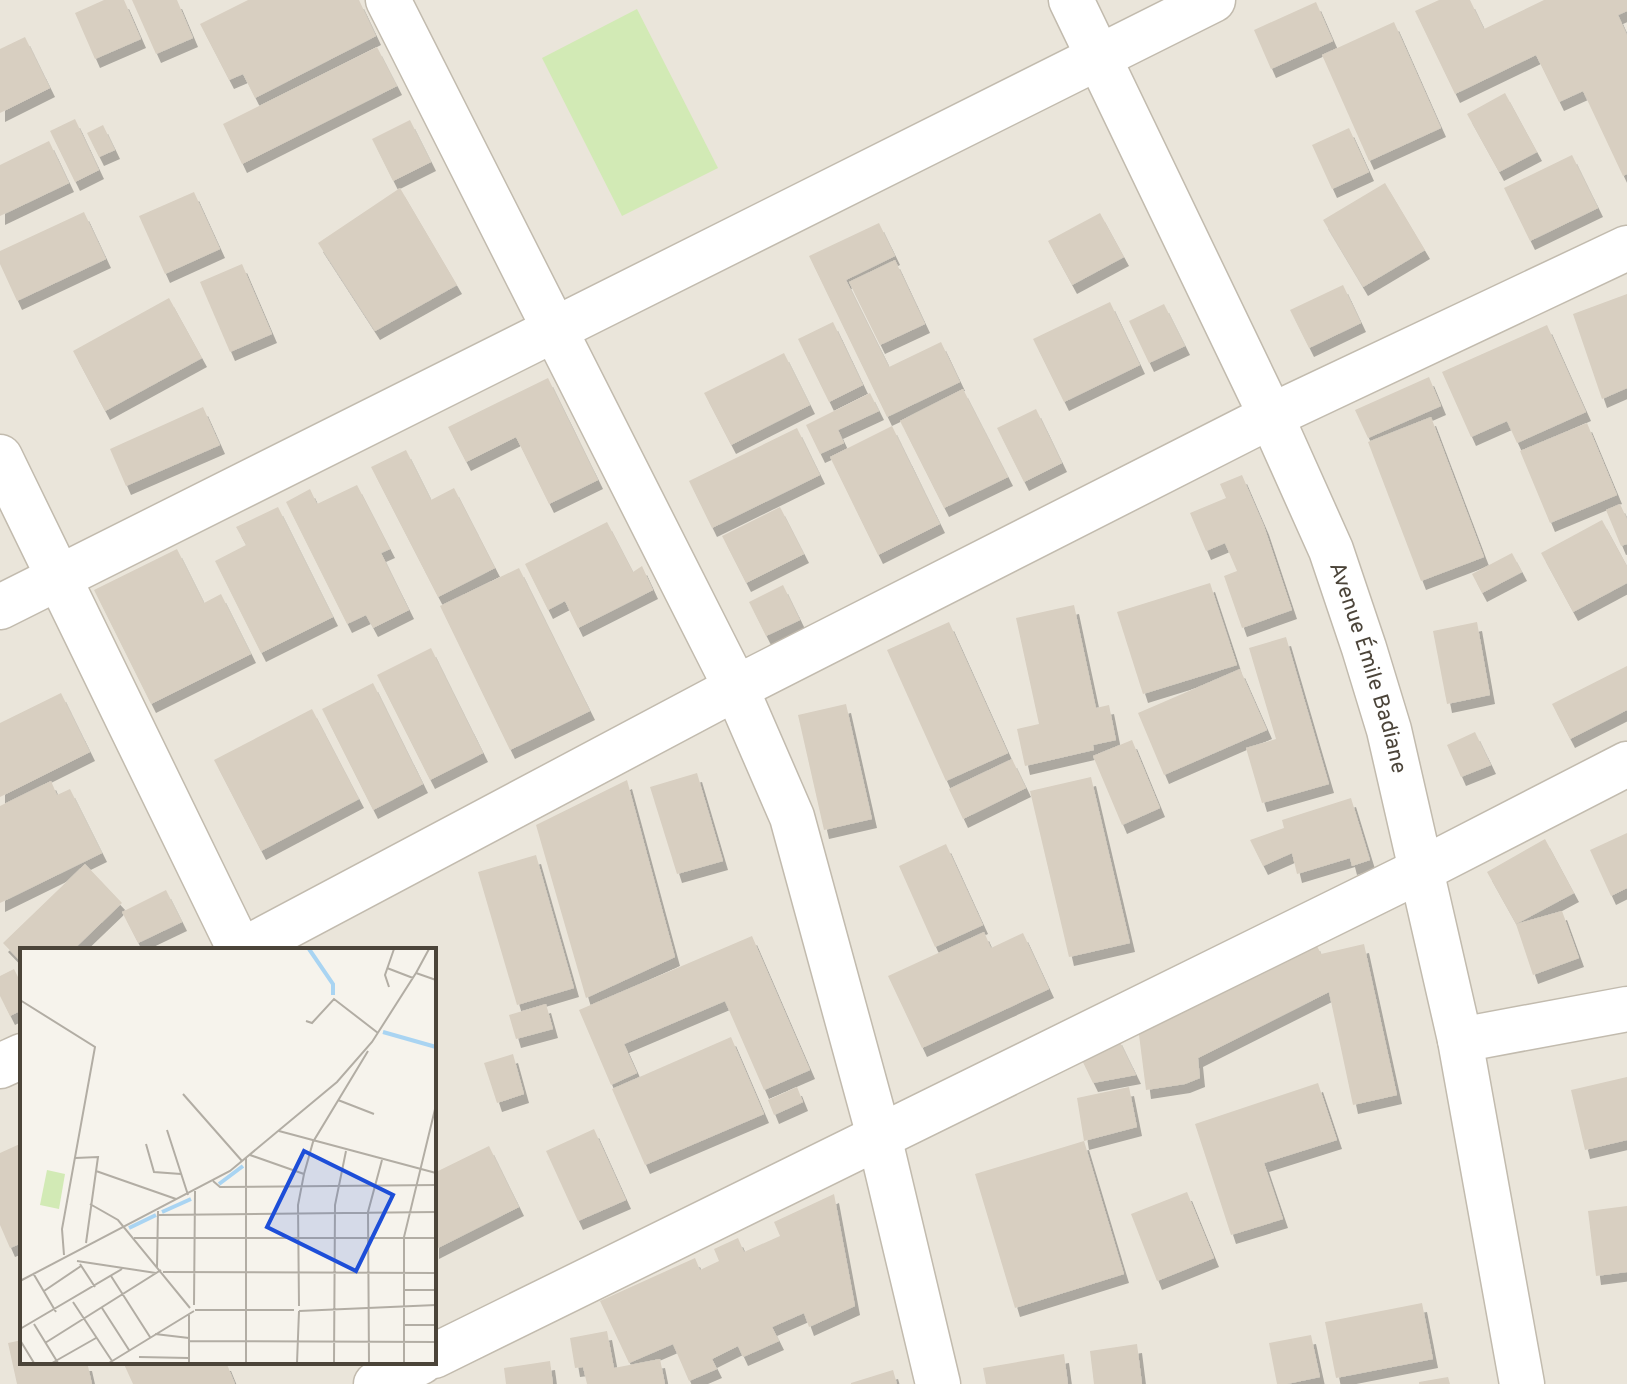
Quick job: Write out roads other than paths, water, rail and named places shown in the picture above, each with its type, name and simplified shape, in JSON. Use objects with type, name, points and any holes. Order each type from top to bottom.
[{"type":"street","points":[[388,0],[736,688],[792,817],[879,1136],[938,1384]]},
{"type":"street","name":"Avenue Émile Badiane","points":[[1071,0],[1271,416],[1331,550],[1364,648],[1389,730],[1460,1040],[1522,1384]]},
{"type":"street","points":[[0,607],[1213,0]]},
{"type":"street","points":[[246,948],[736,688],[1271,416],[1627,248]]},
{"type":"street","points":[[0,457],[241,948]]},
{"type":"street","points":[[436,1355],[1421,870],[1627,764]]},
{"type":"street","points":[[1460,1040],[1627,1009]]},
{"type":"street","points":[[0,1066],[20,1057]]},
{"type":"street","points":[[351,1364],[356,1384]]},
{"type":"street","points":[[376,1384],[417,1364]]}]
